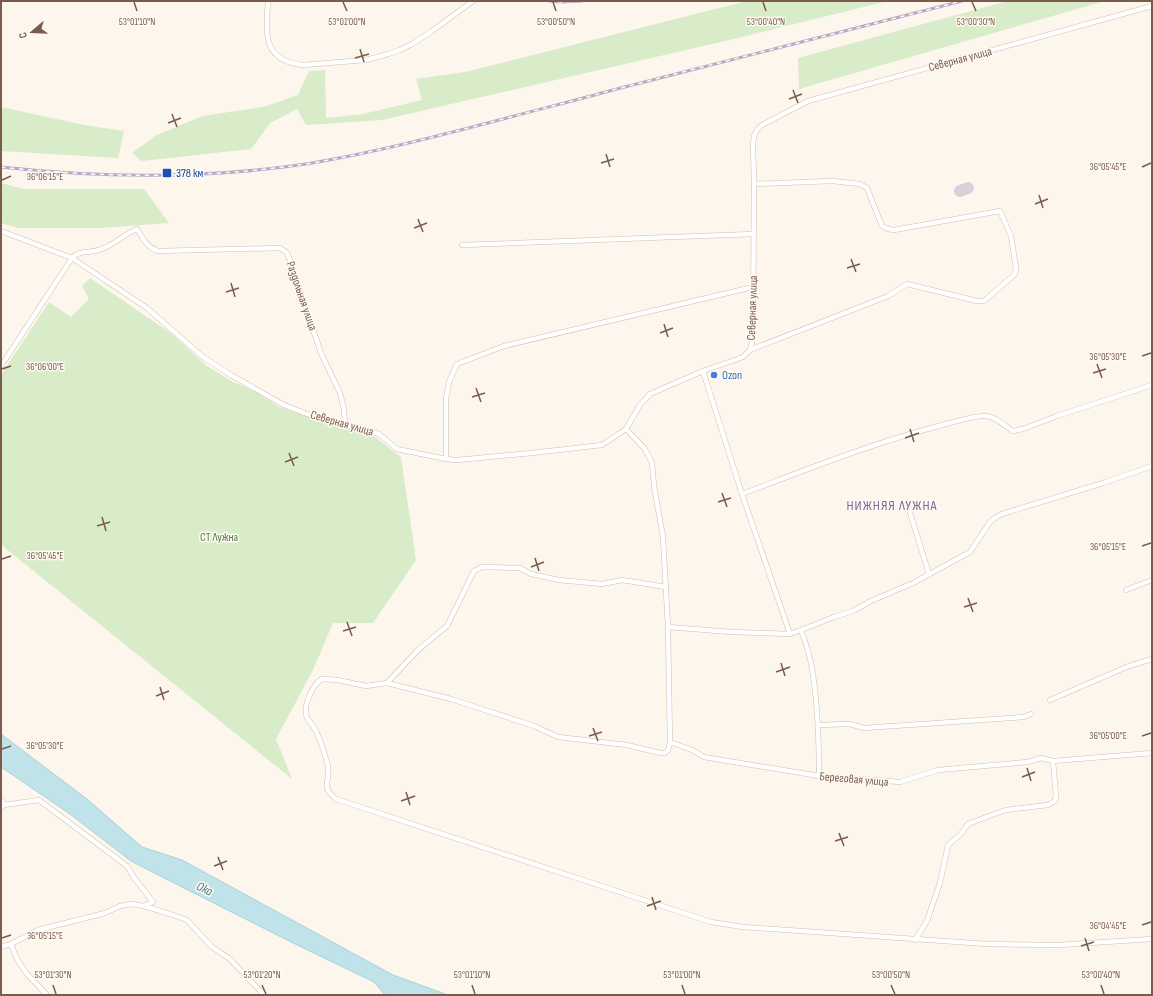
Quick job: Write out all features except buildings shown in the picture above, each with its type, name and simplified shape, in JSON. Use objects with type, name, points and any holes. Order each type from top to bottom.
[{"type":"street","points":[[268,1],[266,28],[272,48],[280,58],[286,62],[303,65],[366,60],[394,52],[412,44],[473,1]]},
{"type":"street","name":"Северная улица","points":[[1,231],[72,258],[147,308],[203,357],[231,375],[284,405],[307,414],[378,434],[397,449],[456,460],[602,445],[626,429],[640,405],[650,394],[703,371],[743,357],[750,350],[753,338],[753,144],[754,136],[762,125],[808,101],[1152,6]]},
{"type":"street","points":[[750,350],[888,296],[907,284],[984,301],[1015,274],[1016,268],[1011,236],[1000,211],[894,230],[882,226],[867,188],[860,184],[832,181],[754,184]]},
{"type":"street","name":"Раздольная улица","points":[[72,258],[76,254],[98,250],[113,244],[137,229],[147,245],[158,251],[280,248],[288,255],[322,353],[340,393],[346,424]]},
{"type":"street","points":[[462,245],[753,234]]},
{"type":"street","points":[[1,366],[72,258]]},
{"type":"street","points":[[446,459],[446,398],[449,382],[457,364],[504,346],[753,287]]},
{"type":"street","points":[[703,371],[742,494],[790,634]]},
{"type":"street","points":[[742,494],[865,448],[935,427],[974,417],[987,416],[995,419],[1013,431],[1023,429],[1152,384]]},
{"type":"street","points":[[626,429],[645,449],[652,463],[654,486],[663,537],[668,628],[670,742],[668,750],[665,753],[660,753],[627,745],[558,737],[534,726],[458,701],[387,683],[366,686],[322,679],[315,685],[307,703],[306,714],[315,730],[327,765],[329,773],[326,788],[329,794],[336,800],[711,922],[743,927],[987,944],[1058,945],[1152,939]]},
{"type":"street","points":[[668,628],[790,634],[853,611],[871,601],[913,583],[970,552],[990,522],[1002,514],[1103,483],[1152,466]]},
{"type":"street","points":[[907,503],[929,574]]},
{"type":"street","points":[[387,683],[419,649],[447,626],[474,571],[482,567],[520,568],[531,574],[566,581],[602,584],[622,580],[666,587]]},
{"type":"street","points":[[1126,590],[1152,580]]},
{"type":"street","points":[[801,630],[811,661],[818,724],[819,776]]},
{"type":"street","points":[[1050,700],[1129,666],[1152,659]]},
{"type":"street","points":[[818,724],[849,724],[864,728],[1024,717],[1031,714]]},
{"type":"street","name":"Береговая улица","points":[[670,742],[704,756],[819,776],[900,782],[938,770],[1028,762],[1040,758],[1053,761]]},
{"type":"street","points":[[916,940],[927,922],[940,883],[948,845],[961,834],[968,824],[1006,810],[1048,805],[1055,801],[1056,796],[1053,761],[1152,753]]},
{"type":"street","points":[[1,799],[2,806],[39,800],[127,866],[153,902],[144,906]]},
{"type":"street","points":[[1,947],[11,944],[38,930],[105,913],[120,906],[131,904],[144,906],[187,920],[212,947],[230,959],[264,995]]},
{"type":"street","points":[[11,944],[17,959],[27,974],[47,995]]},
{"type":"green space","points":[[747,1],[888,1],[738,38],[382,120],[306,125],[297,109],[270,123],[251,149],[142,161],[132,153],[155,136],[202,116],[263,107],[298,95],[309,71],[325,70],[326,118],[363,114],[422,100],[416,79],[465,72]]},
{"type":"green space","points":[[1008,1],[1105,1],[799,89],[798,58]]},
{"type":"green space","points":[[1,107],[84,125],[124,131],[118,158],[1,151]]},
{"type":"green space","points":[[1,183],[23,189],[144,189],[169,223],[102,228],[19,228],[1,223]]},
{"type":"green space","name":"СТ Лужна","points":[[90,278],[172,334],[207,366],[233,382],[251,389],[279,407],[375,437],[401,457],[416,560],[373,623],[333,623],[313,670],[276,739],[292,779],[5,548],[1,543],[1,375],[49,302],[71,317],[89,299],[82,286]]},
{"type":"water","name":"Ока","points":[[1,734],[87,799],[142,847],[182,860],[393,975],[448,995],[385,995],[374,982],[131,861],[70,814],[1,767]]},
{"type":"taxiway","points":[[960,191],[968,188]]},
{"type":"railway","points":[[549,1],[582,1]]},
{"type":"railway","points":[[1,167],[39,171],[115,175],[154,175],[230,172],[306,164],[356,155],[430,138],[962,1]]},
{"type":"place","name":"378 км","points":[[167,173]]},
{"type":"place","name":"Ozon","points":[[714,375]]},
{"type":"district","name":"НИЖНЯЯ ЛУЖНА","points":[[892,505]]}]
